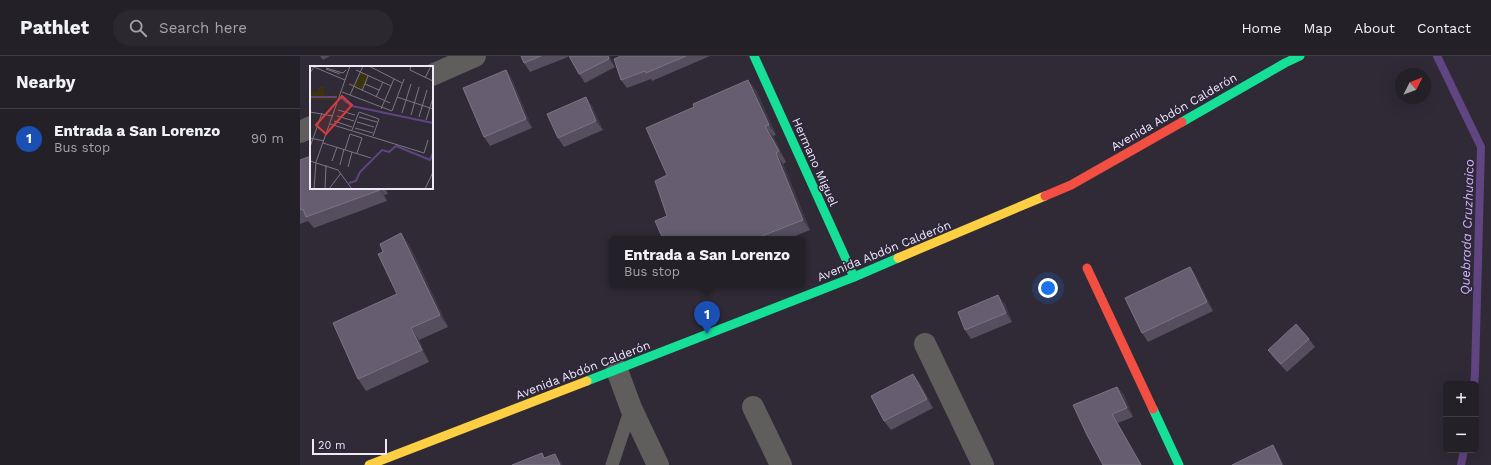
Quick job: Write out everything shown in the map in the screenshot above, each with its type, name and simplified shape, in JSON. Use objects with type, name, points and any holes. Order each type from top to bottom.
[{"type":"street","points":[[433,75],[475,56]]},
{"type":"street","name":"Hermano Miguel","points":[[754,56],[854,277]]},
{"type":"street","name":"Avenida Abdón Calderón","points":[[369,465],[854,277],[1072,185],[1285,63],[1300,56]]},
{"type":"street","points":[[300,132],[310,128]]},
{"type":"street","points":[[1087,268],[1179,465]]},
{"type":"street","points":[[925,344],[983,465]]},
{"type":"street","points":[[617,370],[631,408],[658,465]]},
{"type":"street","points":[[753,407],[781,465]]},
{"type":"lane","points":[[612,465],[631,408]]},
{"type":"building","points":[[521,56],[541,56],[524,63]]},
{"type":"building","points":[[569,56],[608,56],[609,59],[579,74]]},
{"type":"building","points":[[621,56],[686,56],[646,73],[645,71],[621,80],[614,59]]},
{"type":"building","points":[[506,70],[526,119],[484,137],[463,88]]},
{"type":"building","points":[[748,80],[769,125],[765,126],[779,151],[776,153],[803,220],[762,236],[662,236],[655,221],[667,216],[655,181],[667,175],[646,128],[694,107],[693,104]]},
{"type":"building","points":[[586,97],[596,121],[558,138],[547,114]]},
{"type":"building","points":[[310,156],[310,189],[380,190],[306,217],[303,209],[300,210],[300,160]]},
{"type":"building","points":[[401,233],[440,315],[411,328],[422,350],[358,379],[333,323],[397,294],[378,254],[383,252],[380,244]]},
{"type":"building","points":[[1190,267],[1207,302],[1142,333],[1125,298]]},
{"type":"building","points":[[998,295],[1006,313],[965,330],[958,312]]},
{"type":"building","points":[[1296,324],[1309,339],[1281,364],[1268,350]]},
{"type":"building","points":[[913,374],[927,399],[884,421],[871,396]]},
{"type":"building","points":[[1117,387],[1127,408],[1112,414],[1141,465],[1103,465],[1073,405]]},
{"type":"building","points":[[1273,445],[1282,465],[1232,465]]},
{"type":"building","points":[[542,453],[544,458],[555,454],[560,465],[512,465]]},
{"type":"waterway","name":"Quebrada Cruzhuaico","points":[[1437,56],[1481,147],[1474,381]]},
{"type":"waterway","name":"Quebrada Cruzhuaico","points":[[1461,465],[1463,453]]},
{"type":"traffic: fast","points":[[754,56],[854,277]]},
{"type":"traffic: fast","points":[[1182,122],[1285,63],[1300,56]]},
{"type":"traffic: fast","points":[[587,381],[854,277],[898,258]]},
{"type":"traffic: fast","points":[[1153,409],[1179,465]]},
{"type":"traffic: slow","points":[[898,258],[1045,196]]},
{"type":"traffic: slow","points":[[369,465],[587,381]]},
{"type":"traffic: jam","points":[[1045,196],[1071,185],[1182,122]]},
{"type":"traffic: jam","points":[[1087,268],[1153,409]]},
{"type":"place","name":"Entrada a San Lorenzo","points":[[707,334]]}]
